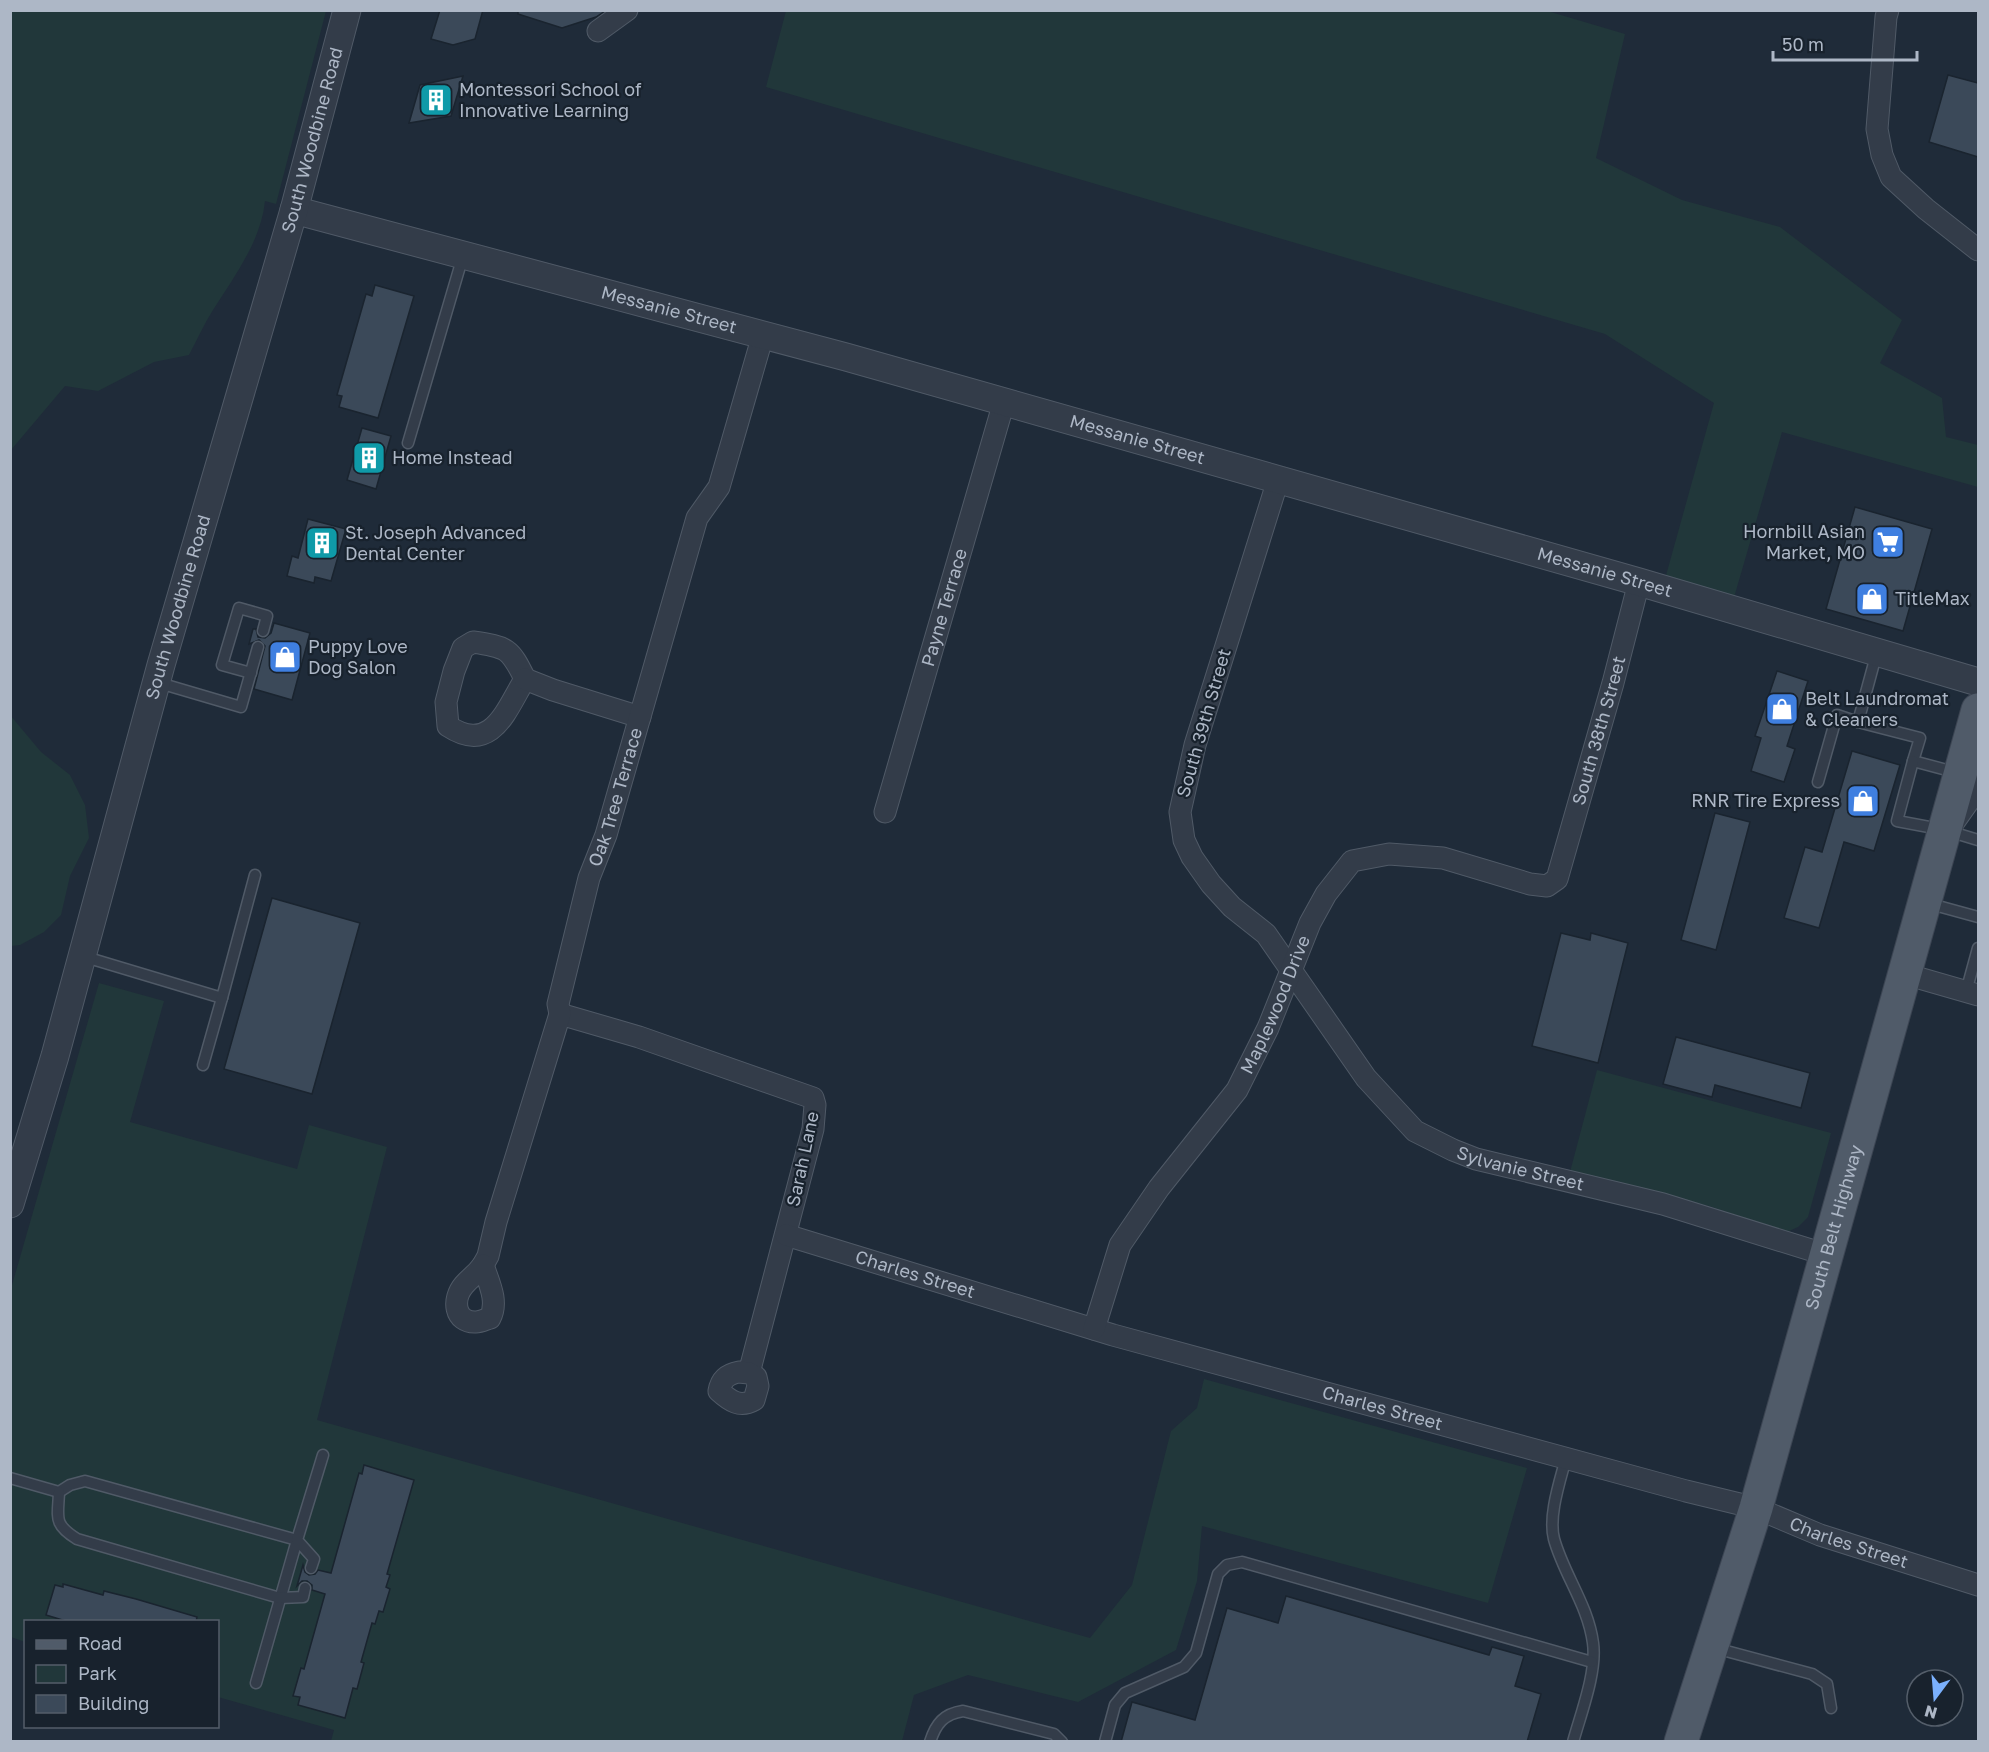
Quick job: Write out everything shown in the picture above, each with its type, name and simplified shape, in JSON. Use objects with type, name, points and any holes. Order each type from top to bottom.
[{"type":"main road","name":"South Belt Highway","points":[[1681,1742],[1756,1508],[1945,830],[1970,779],[1978,710]]},
{"type":"street","name":"South Woodbine Road","points":[[10,1204],[55,1056],[156,682],[294,210],[347,10]]},
{"type":"street","points":[[598,31],[627,10]]},
{"type":"street","points":[[1888,10],[1877,129],[1882,155],[1891,177],[1926,209],[1978,250]]},
{"type":"street","name":"Messanie Street","points":[[294,210],[1004,402],[1639,582],[1978,682]]},
{"type":"street","name":"Oak Tree Terrace","points":[[483,1265],[488,1256],[496,1222],[560,1014],[558,1005],[593,863],[606,835],[698,518],[719,487],[763,335]]},
{"type":"street","name":"Payne Terrace","points":[[885,812],[1004,402]]},
{"type":"street","name":"South 39th Street","points":[[1278,480],[1195,745],[1180,812],[1184,840],[1192,857],[1211,884],[1232,907],[1266,934],[1290,969]]},
{"type":"street","name":"South 38th Street","points":[[1557,879],[1613,683],[1639,582]]},
{"type":"street","points":[[525,679],[501,721],[490,731],[479,734],[457,732],[447,726],[446,702],[463,648],[473,642],[508,650],[525,679],[640,717]]},
{"type":"street","name":"Maplewood Drive","points":[[1094,1329],[1120,1245],[1159,1188],[1237,1090],[1268,1028],[1310,923],[1326,894],[1352,861],[1389,854],[1443,858],[1530,884],[1547,886],[1557,879]]},
{"type":"street","name":"Sylvanie Street","points":[[1290,969],[1366,1078],[1415,1131],[1476,1159],[1663,1204],[1827,1255]]},
{"type":"street","points":[[1905,974],[1972,993]]},
{"type":"street","name":"Sarah Lane","points":[[560,1014],[639,1037],[813,1098],[815,1105],[813,1129],[749,1373]]},
{"type":"street","name":"Charles Street","points":[[786,1235],[1094,1329],[1756,1508],[1820,1535],[1978,1585]]},
{"type":"lane","points":[[408,443],[463,256]]},
{"type":"lane","points":[[251,673],[222,665],[239,608],[267,616],[263,631]]},
{"type":"lane","points":[[156,682],[241,707],[258,647]]},
{"type":"lane","points":[[1858,722],[1877,652]]},
{"type":"lane","points":[[1818,782],[1837,715],[1920,738],[1896,821],[1945,830],[1978,840]]},
{"type":"lane","points":[[1913,761],[1970,779]]},
{"type":"lane","points":[[203,1065],[255,875]]},
{"type":"lane","points":[[1925,903],[1978,916]]},
{"type":"lane","points":[[1972,993],[1978,948]]},
{"type":"lane","points":[[82,956],[222,998]]},
{"type":"lane","points":[[256,1683],[323,1455]]},
{"type":"lane","points":[[1566,1458],[1557,1492],[1553,1538],[1584,1606],[1593,1644],[1590,1678],[1573,1742]]},
{"type":"lane","points":[[10,1478],[59,1492],[70,1485],[85,1481],[297,1540],[314,1559],[311,1568]]},
{"type":"lane","points":[[59,1492],[58,1520],[62,1530],[77,1539],[280,1598],[303,1597],[305,1588]]},
{"type":"lane","points":[[1105,1742],[1115,1705],[1125,1693],[1184,1667],[1196,1653],[1218,1574],[1227,1564],[1242,1563],[1592,1662]]},
{"type":"lane","points":[[1711,1647],[1812,1674],[1827,1683],[1831,1708]]},
{"type":"lane","points":[[930,1742],[940,1722],[950,1713],[963,1711],[1054,1734],[1062,1742]]},
{"type":"green space","points":[[11,10],[326,11],[276,204],[265,201],[252,244],[189,355],[154,362],[98,391],[65,386],[11,450]]},
{"type":"green space","points":[[1544,10],[1625,34],[1596,158],[1682,200],[1780,227],[1902,320],[1880,363],[1942,398],[1946,437],[1978,445],[1978,487],[1782,432],[1733,601],[1665,579],[1714,403],[1605,334],[766,87],[786,11]]},
{"type":"green space","points":[[10,715],[41,752],[70,775],[85,805],[89,838],[70,876],[61,915],[44,932],[20,945],[11,946]]},
{"type":"green space","points":[[99,983],[164,1001],[130,1122],[297,1169],[309,1125],[387,1147],[317,1420],[1090,1638],[1132,1585],[1171,1431],[1197,1408],[1204,1379],[1527,1468],[1488,1603],[1202,1526],[1197,1581],[1176,1650],[1078,1702],[968,1675],[914,1695],[902,1741],[331,1741],[334,1730],[219,1697],[219,1620],[24,1620],[24,1642],[11,1637],[10,1292]]},
{"type":"green space","points":[[1597,1070],[1831,1133],[1808,1217],[1798,1227],[1787,1232],[1709,1206],[1570,1172]]},
{"type":"building","points":[[440,10],[483,10],[475,39],[453,45],[431,39]]},
{"type":"building","points":[[518,10],[605,11],[596,17],[562,28],[518,14]]},
{"type":"building","points":[[1948,75],[1978,83],[1978,157],[1929,142]]},
{"type":"building","name":"Montessori School of Innovative Learning","points":[[463,76],[451,116],[409,123],[420,85]]},
{"type":"building","points":[[375,285],[414,296],[378,418],[339,407],[342,396],[337,395],[366,294],[372,296]]},
{"type":"building","name":"Home Instead","points":[[362,428],[391,436],[376,489],[347,480]]},
{"type":"building","points":[[1855,507],[1932,529],[1903,631],[1826,609]]},
{"type":"building","name":"St. Joseph Advanced Dental Center","points":[[308,519],[346,529],[331,581],[315,577],[314,583],[287,576],[292,556],[298,558]]},
{"type":"building","name":"Puppy Love Dog Salon","points":[[274,623],[310,633],[292,700],[254,689],[265,646],[259,640],[249,644],[253,629],[256,629],[258,637],[265,638],[271,633]]},
{"type":"building","name":"Belt Laundromat & Cleaners","points":[[1777,671],[1808,681],[1787,746],[1795,749],[1784,782],[1751,771],[1761,738],[1755,736]]},
{"type":"building","name":"RNR Tire Express","points":[[1852,751],[1900,765],[1874,851],[1844,842],[1819,928],[1784,918],[1805,847],[1822,852]]},
{"type":"building","points":[[1715,813],[1750,822],[1716,950],[1681,940]]},
{"type":"building","points":[[272,898],[360,923],[312,1094],[224,1069]]},
{"type":"building","points":[[1561,933],[1590,940],[1591,933],[1628,943],[1598,1063],[1532,1046]]},
{"type":"building","points":[[1676,1037],[1810,1073],[1801,1108],[1715,1085],[1712,1097],[1663,1084]]},
{"type":"building","points":[[364,1465],[414,1480],[387,1574],[390,1575],[386,1587],[390,1589],[383,1612],[379,1611],[375,1624],[372,1623],[361,1662],[364,1663],[357,1689],[353,1688],[345,1718],[298,1705],[300,1697],[293,1696],[301,1668],[304,1669],[325,1594],[312,1590],[312,1585],[307,1581],[302,1581],[297,1586],[303,1565],[305,1572],[309,1575],[315,1574],[318,1570],[331,1573],[359,1473],[362,1474]]},
{"type":"building","points":[[63,1584],[103,1595],[104,1591],[197,1617],[196,1620],[62,1620],[46,1615],[55,1585],[63,1587]]},
{"type":"building","points":[[1286,1596],[1489,1655],[1492,1647],[1524,1656],[1515,1686],[1541,1694],[1527,1742],[1121,1742],[1132,1702],[1195,1720],[1227,1608],[1278,1623]]},
{"type":"place","name":"Montessori School of Innovative Learning","points":[[436,100]]},
{"type":"place","name":"Home Instead","points":[[369,458]]},
{"type":"place","name":"Hornbill Asian Market, MO","points":[[1888,542]]},
{"type":"place","name":"St. Joseph Advanced Dental Center","points":[[322,543]]},
{"type":"place","name":"TitleMax","points":[[1872,599]]},
{"type":"place","name":"Puppy Love Dog Salon","points":[[285,657]]},
{"type":"place","name":"Belt Laundromat & Cleaners","points":[[1782,709]]},
{"type":"place","name":"RNR Tire Express","points":[[1863,801]]}]
